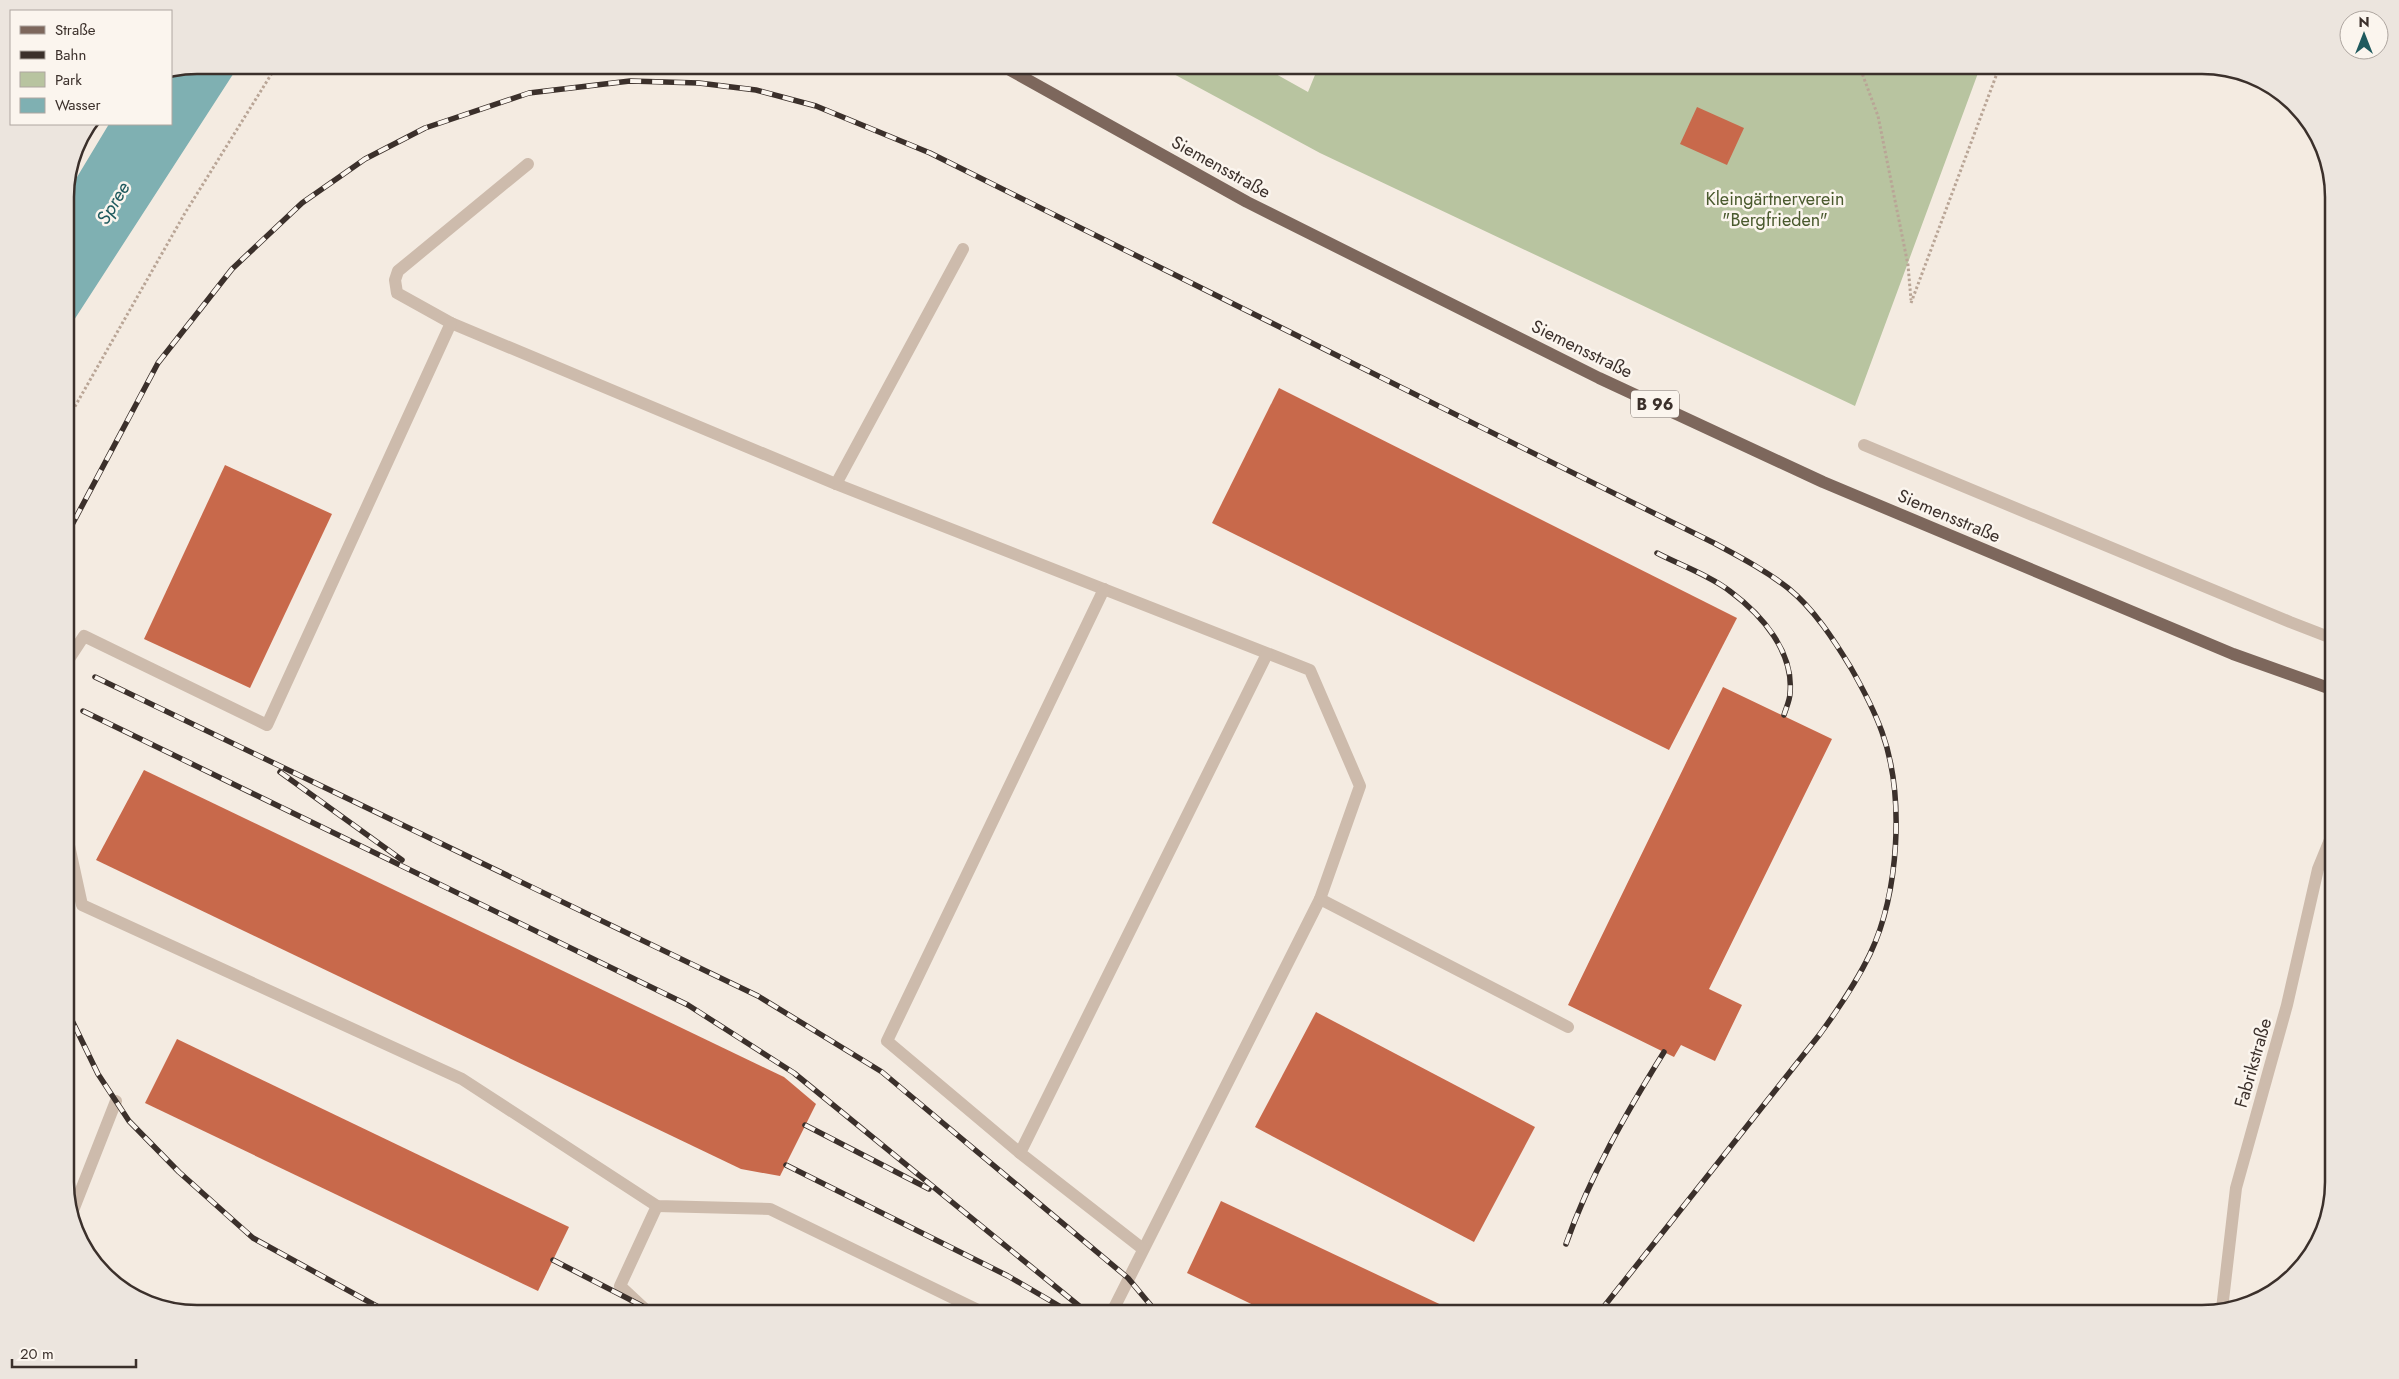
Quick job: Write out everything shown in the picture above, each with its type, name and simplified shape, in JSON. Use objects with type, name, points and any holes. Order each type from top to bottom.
[{"type":"main road","name":"Siemensstraße","points":[[1017,74],[1247,202],[1599,378],[1823,482],[2233,654],[2325,687]]},
{"type":"lane","points":[[528,164],[398,271],[395,280],[397,293],[451,323],[836,484],[1310,670],[1360,786],[1320,899],[1115,1305]]},
{"type":"lane","points":[[836,484],[963,249]]},
{"type":"lane","points":[[74,651],[84,636],[267,725],[451,323]]},
{"type":"lane","points":[[1864,445],[2325,636]]},
{"type":"lane","points":[[1104,589],[887,1041],[1020,1152],[1143,1249]]},
{"type":"lane","points":[[1020,1152],[1267,654]]},
{"type":"lane","name":"Fabrikstraße","points":[[2223,1303],[2236,1188],[2287,1005],[2318,869],[2325,852]]},
{"type":"lane","points":[[74,868],[82,905],[462,1079],[658,1206],[770,1209],[967,1305]]},
{"type":"lane","points":[[1320,899],[1568,1028]]},
{"type":"lane","points":[[76,1204],[116,1101]]},
{"type":"lane","points":[[640,1305],[620,1286],[658,1206]]},
{"type":"path","points":[[74,408],[185,213],[271,74]]},
{"type":"path","points":[[1862,74],[1878,116],[1908,265],[1911,303],[1997,74]]},
{"type":"green space","name":"Kleingärtnerverein \"Bergfrieden\"","points":[[1174,74],[1276,74],[1308,92],[1315,74],[1978,74],[1855,406],[1320,153]]},
{"type":"water","name":"Spree","points":[[189,74],[233,74],[74,320],[75,180],[108,125],[172,125],[172,76]]},
{"type":"building","points":[[1697,107],[1744,128],[1727,165],[1680,144]]},
{"type":"building","points":[[1279,388],[1737,618],[1669,750],[1212,523]]},
{"type":"building","points":[[225,465],[332,514],[250,688],[144,639]]},
{"type":"building","points":[[1723,687],[1832,739],[1709,989],[1742,1005],[1715,1061],[1681,1045],[1674,1057],[1568,1005]]},
{"type":"building","points":[[144,770],[784,1077],[816,1104],[780,1176],[741,1169],[96,860]]},
{"type":"building","points":[[1316,1012],[1535,1127],[1474,1242],[1255,1127]]},
{"type":"building","points":[[177,1039],[569,1227],[538,1291],[145,1103]]},
{"type":"building","points":[[1221,1201],[1442,1305],[1253,1305],[1187,1273]]},
{"type":"railway","points":[[74,521],[158,363],[232,269],[302,203],[365,159],[425,128],[529,93],[630,81],[699,83],[756,90],[816,106],[930,153],[1714,543],[1779,581],[1797,596],[1815,615],[1860,684],[1882,732],[1894,785],[1896,844],[1893,874],[1880,930],[1865,965],[1840,1005],[1820,1034],[1605,1305]]},
{"type":"railway","points":[[1657,553],[1723,586],[1743,601],[1764,623],[1774,636],[1787,663],[1790,693],[1784,715]]},
{"type":"railway","points":[[95,677],[758,996],[882,1072],[1128,1278],[1150,1305]]},
{"type":"railway","points":[[83,711],[688,1005],[794,1073],[1078,1305]]},
{"type":"railway","points":[[280,772],[402,860]]},
{"type":"railway","points":[[74,1025],[98,1074],[129,1121],[179,1172],[253,1238],[375,1305]]},
{"type":"railway","points":[[1566,1244],[1586,1194],[1610,1145],[1664,1052]]},
{"type":"railway","points":[[805,1125],[929,1189]]},
{"type":"railway","points":[[786,1165],[1008,1276],[1058,1305]]},
{"type":"railway","points":[[553,1260],[640,1305]]}]
